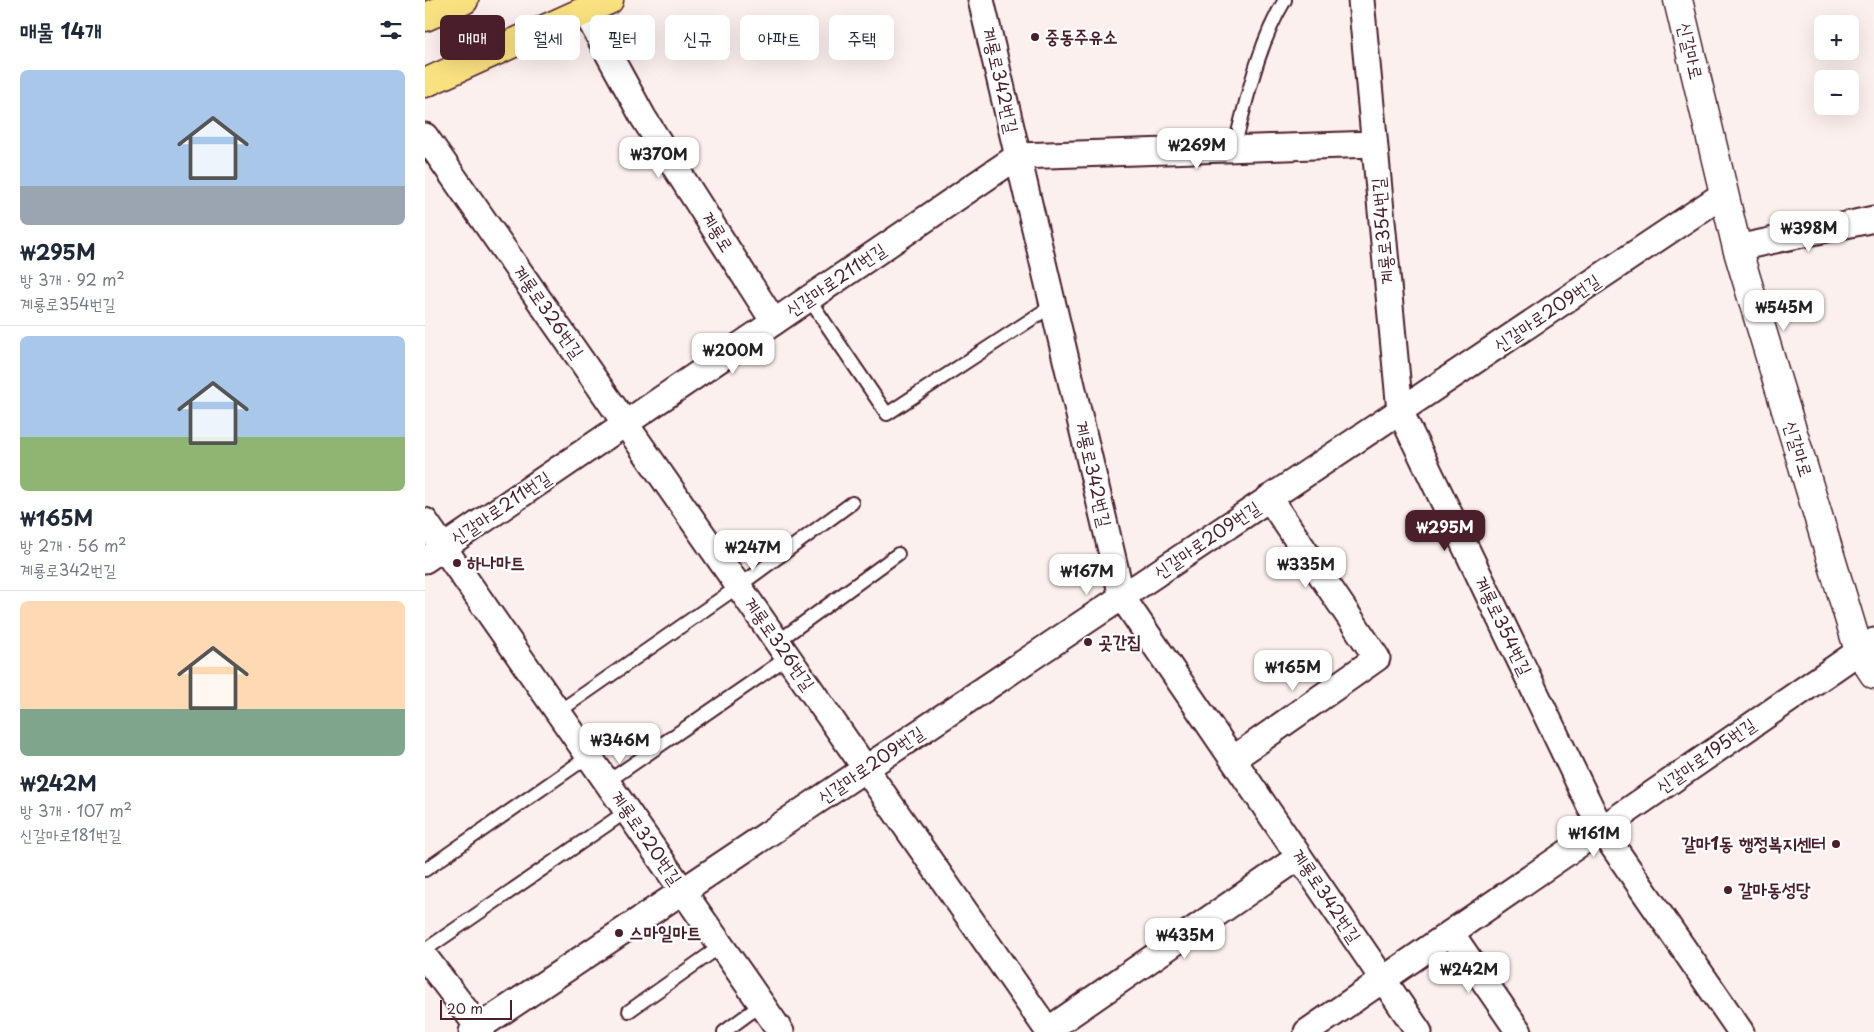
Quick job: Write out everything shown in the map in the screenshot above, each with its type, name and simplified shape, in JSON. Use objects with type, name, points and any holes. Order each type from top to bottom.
[{"type":"main road","points":[[425,17],[464,0]]},
{"type":"main road","name":"계룡로","points":[[425,83],[597,5]]},
{"type":"street","name":"계룡로342번길","points":[[981,0],[1122,597],[1419,1032]]},
{"type":"street","name":"계룡로354번길","points":[[1361,0],[1399,411],[1601,829],[1741,1032]]},
{"type":"street","name":"신갈마로","points":[[1678,0],[1737,248],[1874,674]]},
{"type":"street","name":"계룡로","points":[[597,5],[643,116],[774,322]]},
{"type":"street","name":"계룡로326번길","points":[[425,136],[1048,1031],[1299,857]]},
{"type":"street","points":[[1018,156],[1374,144]]},
{"type":"street","name":"신갈마로211번길","points":[[434,554],[1018,156]]},
{"type":"street","name":"신갈마로209번길","points":[[478,1030],[865,768],[1724,194]]},
{"type":"street","points":[[1737,248],[1874,220]]},
{"type":"street","name":"신갈마로209번길","points":[[1233,759],[1377,658],[1269,498]]},
{"type":"street","name":"계룡로320번길","points":[[425,521],[434,554],[558,712],[781,1032]]},
{"type":"street","name":"신갈마로195번길","points":[[1307,1032],[1866,646]]},
{"type":"street","points":[[1451,933],[1519,1032]]},
{"type":"street","points":[[425,957],[478,1030]]},
{"type":"lane","points":[[1234,148],[1253,78],[1274,17],[1285,0]]},
{"type":"lane","points":[[809,299],[887,414],[1053,305]]},
{"type":"lane","points":[[558,712],[739,586],[852,503]]},
{"type":"lane","points":[[607,782],[782,649],[897,554]]},
{"type":"lane","points":[[425,870],[589,756]]},
{"type":"lane","points":[[425,950],[627,811]]},
{"type":"lane","points":[[629,1011],[721,946]]},
{"type":"lane","points":[[724,1032],[762,1004]]},
{"type":"place","name":"중동주유소","points":[[1035,37]]},
{"type":"place","name":"하나마트","points":[[457,563]]},
{"type":"place","name":"곳간집","points":[[1088,642]]},
{"type":"place","name":"갈마1동 행정복지센터","points":[[1836,844]]},
{"type":"place","name":"갈마동성당","points":[[1728,890]]},
{"type":"place","name":"스마일마트","points":[[619,933]]}]
